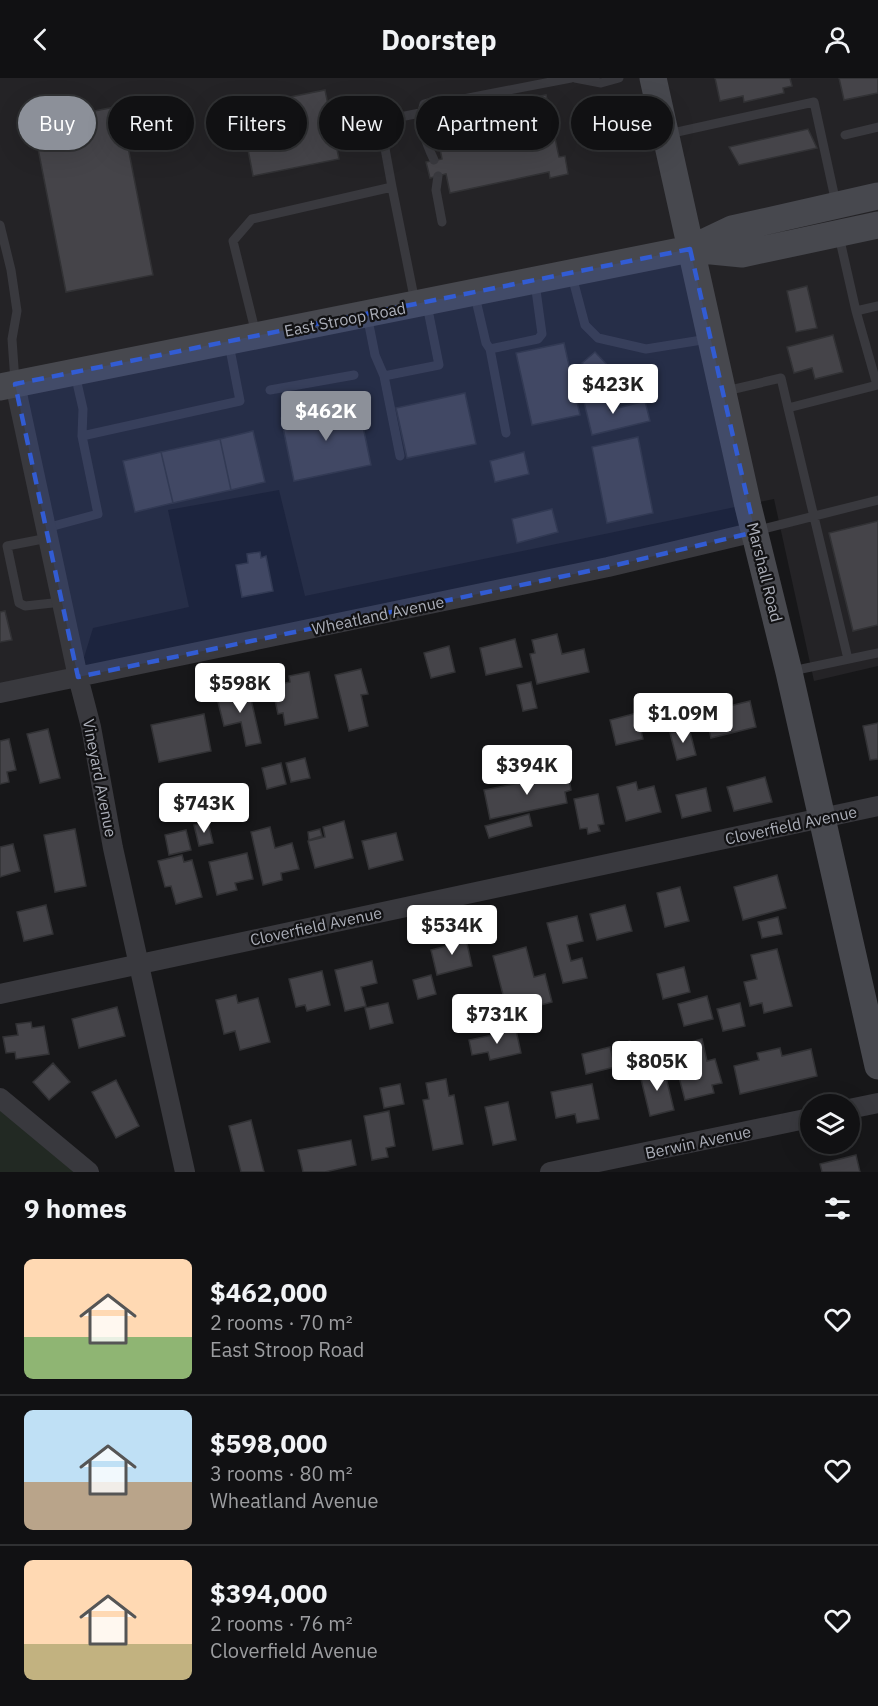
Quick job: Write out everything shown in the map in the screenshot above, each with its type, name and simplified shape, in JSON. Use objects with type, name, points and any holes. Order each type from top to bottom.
[{"type":"main road","name":"Marshall Road","points":[[653,78],[657,96]]},
{"type":"main road","name":"Marshall Road","points":[[668,150],[878,1066]]},
{"type":"main road","name":"East Stroop Road","points":[[8,386],[690,249],[732,229],[878,196]]},
{"type":"main road","name":"East Stroop Road","points":[[690,249],[742,254],[878,225]]},
{"type":"street","name":"Vineyard Avenue","points":[[8,386],[47,533],[91,727],[113,849],[184,1172]]},
{"type":"street","name":"Wheatland Avenue","points":[[0,693],[608,567],[755,532]]},
{"type":"street","name":"Cloverfield Avenue","points":[[0,994],[878,806]]},
{"type":"street","points":[[0,1098],[88,1172]]},
{"type":"street","points":[[860,1107],[878,1103]]},
{"type":"street","name":"Berwin Avenue","points":[[550,1172],[800,1120]]},
{"type":"lane","points":[[479,96],[571,78]]},
{"type":"lane","points":[[575,78],[601,83],[619,78]]},
{"type":"lane","points":[[673,132],[814,102],[836,206]]},
{"type":"lane","points":[[384,376],[439,365],[421,304],[392,187],[380,121],[416,114]]},
{"type":"lane","points":[[845,135],[878,127]]},
{"type":"lane","points":[[430,150],[434,160]]},
{"type":"lane","points":[[438,176],[436,190],[442,222]]},
{"type":"lane","points":[[256,337],[233,241],[252,219],[392,187]]},
{"type":"lane","points":[[0,225],[11,270],[17,311],[8,386]]},
{"type":"lane","points":[[788,408],[877,385],[856,311],[838,234]]},
{"type":"lane","points":[[571,273],[585,325],[598,338],[646,349],[711,338]]},
{"type":"lane","points":[[490,349],[538,339],[542,334],[534,281]]},
{"type":"lane","points":[[474,293],[486,343],[490,349],[506,433]]},
{"type":"lane","points":[[856,311],[878,306]]},
{"type":"lane","points":[[367,315],[375,355],[384,376],[400,456]]},
{"type":"lane","points":[[82,436],[240,401],[229,342]]},
{"type":"lane","points":[[62,602],[25,606],[19,603],[3,546],[98,514],[82,436],[83,409],[75,372]]},
{"type":"lane","points":[[270,390],[354,375]]},
{"type":"lane","points":[[723,391],[781,378],[848,659]]},
{"type":"lane","points":[[755,532],[878,500]]},
{"type":"lane","points":[[789,672],[878,653]]},
{"type":"highlighted area","points":[[690,249],[755,532],[608,567],[78,677],[15,384]]},
{"type":"shaded area","points":[[0,78],[878,78],[878,666],[814,681],[774,499],[305,596],[279,490],[168,510],[189,607],[93,628],[78,677],[0,693]]},
{"type":"shaded area","points":[[0,1098],[89,1172],[0,1172]]},
{"type":"building","points":[[715,78],[790,78],[792,86],[783,88],[784,93],[744,102],[743,96],[720,101]]},
{"type":"building","points":[[839,78],[878,78],[878,93],[844,100]]},
{"type":"building","points":[[325,90],[326,96],[319,96],[319,150],[337,150],[339,159],[253,176],[248,150],[307,150],[307,96],[295,96]]},
{"type":"building","points":[[108,108],[108,150],[129,150],[153,275],[66,292],[38,150],[96,150],[96,111]]},
{"type":"building","points":[[808,129],[817,148],[739,165],[729,147]]},
{"type":"building","points":[[440,150],[558,150],[559,157],[565,156],[568,174],[550,178],[549,172],[450,193],[446,174],[430,178],[426,162],[442,159]]},
{"type":"building","points":[[807,286],[817,328],[796,332],[787,291]]},
{"type":"building","points":[[833,335],[843,372],[815,379],[812,368],[794,373],[787,347]]},
{"type":"building","points":[[564,343],[580,415],[532,425],[516,353]]},
{"type":"building","points":[[595,352],[611,369],[599,380],[582,363]]},
{"type":"building","points":[[465,393],[476,444],[407,458],[396,408]]},
{"type":"building","points":[[606,393],[610,410],[645,401],[650,421],[592,435],[583,398]]},
{"type":"building","points":[[358,402],[371,465],[294,481],[281,418]]},
{"type":"building","points":[[253,431],[265,482],[231,490],[220,439]]},
{"type":"building","points":[[638,437],[653,513],[607,523],[592,447]]},
{"type":"building","points":[[220,439],[231,490],[173,503],[161,452]]},
{"type":"building","points":[[161,452],[173,503],[135,512],[123,461]]},
{"type":"building","points":[[524,452],[529,474],[495,482],[490,461]]},
{"type":"building","points":[[552,509],[558,532],[517,543],[512,519]]},
{"type":"building","points":[[878,521],[878,625],[853,631],[829,533]]},
{"type":"building","points":[[260,552],[261,558],[266,556],[273,591],[242,597],[236,565],[248,563],[247,554]]},
{"type":"building","points":[[5,611],[12,640],[0,642],[0,612]]},
{"type":"building","points":[[557,634],[562,654],[584,649],[589,672],[537,684],[530,654],[535,653],[532,640]]},
{"type":"building","points":[[515,639],[522,667],[486,675],[480,648]]},
{"type":"building","points":[[449,646],[455,672],[431,678],[424,653]]},
{"type":"building","points":[[361,669],[368,694],[361,695],[368,726],[349,731],[335,675]]},
{"type":"building","points":[[309,672],[318,718],[285,725],[283,713],[278,714],[272,686],[290,682],[289,676]]},
{"type":"building","points":[[531,682],[537,708],[523,711],[517,685]]},
{"type":"building","points":[[248,686],[261,743],[246,746],[241,722],[224,726],[217,698],[230,696],[229,690]]},
{"type":"building","points":[[750,701],[756,727],[711,738],[705,712]]},
{"type":"building","points":[[685,704],[689,722],[670,727],[666,709]]},
{"type":"building","points":[[637,713],[643,739],[616,745],[610,720]]},
{"type":"building","points":[[204,714],[211,751],[159,762],[151,725]]},
{"type":"building","points":[[878,723],[878,759],[870,760],[863,726]]},
{"type":"building","points":[[689,728],[696,755],[677,760],[670,733]]},
{"type":"building","points":[[48,729],[60,778],[40,783],[27,734]]},
{"type":"building","points":[[9,739],[16,770],[7,772],[9,782],[0,784],[0,741]]},
{"type":"building","points":[[305,758],[310,778],[291,782],[286,763]]},
{"type":"building","points":[[281,763],[286,784],[267,789],[262,768]]},
{"type":"building","points":[[568,773],[571,790],[565,792],[567,803],[490,819],[484,790]]},
{"type":"building","points":[[765,777],[772,802],[734,811],[727,787]]},
{"type":"building","points":[[636,782],[638,790],[654,786],[661,812],[626,821],[617,787]]},
{"type":"building","points":[[706,788],[711,811],[682,818],[676,795]]},
{"type":"building","points":[[598,794],[604,824],[598,825],[600,831],[588,834],[587,828],[580,829],[574,799]]},
{"type":"building","points":[[529,814],[532,826],[489,838],[485,826]]},
{"type":"building","points":[[344,821],[353,858],[315,868],[308,841],[325,837],[323,827]]},
{"type":"building","points":[[208,822],[213,843],[199,846],[194,825]]},
{"type":"building","points":[[270,827],[275,848],[292,843],[299,869],[281,873],[282,880],[263,885],[251,832]]},
{"type":"building","points":[[75,829],[86,886],[55,892],[44,835]]},
{"type":"building","points":[[320,829],[322,836],[309,840],[308,832]]},
{"type":"building","points":[[186,830],[191,850],[169,855],[165,835]]},
{"type":"building","points":[[396,833],[403,860],[369,869],[362,841]]},
{"type":"building","points":[[13,844],[20,871],[0,877],[0,847]]},
{"type":"building","points":[[247,853],[253,879],[235,883],[237,890],[217,895],[209,862]]},
{"type":"building","points":[[182,855],[184,862],[192,860],[202,897],[176,904],[171,886],[165,887],[158,861]]},
{"type":"building","points":[[777,875],[786,908],[743,920],[734,887]]},
{"type":"building","points":[[680,887],[689,921],[665,927],[657,893]]},
{"type":"building","points":[[46,905],[53,934],[24,941],[17,912]]},
{"type":"building","points":[[625,905],[632,931],[597,940],[590,914]]},
{"type":"building","points":[[577,916],[583,941],[567,945],[571,961],[582,958],[587,978],[563,983],[547,923]]},
{"type":"building","points":[[778,917],[782,934],[762,938],[758,922]]},
{"type":"building","points":[[453,935],[455,942],[466,939],[472,966],[437,975],[431,950],[446,946],[444,937]]},
{"type":"building","points":[[526,947],[534,977],[545,974],[552,1002],[508,1014],[493,956]]},
{"type":"building","points":[[777,949],[792,1006],[764,1013],[762,1003],[750,1006],[744,982],[757,979],[751,955]]},
{"type":"building","points":[[372,961],[377,983],[361,987],[366,1006],[345,1011],[335,970]]},
{"type":"building","points":[[684,967],[690,992],[663,999],[657,974]]},
{"type":"building","points":[[322,971],[330,1005],[307,1011],[305,1005],[296,1007],[289,979]]},
{"type":"building","points":[[431,975],[436,994],[418,999],[413,980]]},
{"type":"building","points":[[236,995],[238,1003],[258,998],[270,1042],[240,1050],[235,1031],[224,1034],[216,1000]]},
{"type":"building","points":[[707,996],[713,1019],[684,1026],[678,1004]]},
{"type":"building","points":[[388,1003],[393,1023],[370,1029],[365,1008]]},
{"type":"building","points":[[740,1003],[745,1026],[723,1031],[717,1009]]},
{"type":"building","points":[[117,1007],[125,1036],[79,1048],[72,1019]]},
{"type":"building","points":[[31,1022],[32,1028],[44,1026],[49,1054],[16,1059],[15,1052],[6,1053],[3,1037],[18,1035],[16,1024]]},
{"type":"building","points":[[516,1030],[521,1053],[490,1060],[488,1052],[472,1055],[469,1040]]},
{"type":"building","points":[[702,1039],[707,1061],[715,1059],[722,1083],[712,1085],[714,1093],[685,1100],[675,1062],[684,1060],[680,1045]]},
{"type":"building","points":[[630,1041],[636,1064],[620,1068],[614,1046]]},
{"type":"building","points":[[610,1047],[615,1067],[586,1074],[582,1054]]},
{"type":"building","points":[[780,1048],[782,1056],[811,1049],[817,1076],[740,1094],[734,1066],[759,1060],[757,1053]]},
{"type":"building","points":[[53,1063],[70,1082],[49,1100],[33,1082]]},
{"type":"building","points":[[664,1069],[674,1110],[650,1116],[640,1075]]},
{"type":"building","points":[[446,1079],[449,1096],[454,1095],[463,1144],[433,1150],[423,1100],[429,1099],[426,1083]]},
{"type":"building","points":[[116,1080],[139,1126],[116,1138],[92,1092]]},
{"type":"building","points":[[400,1084],[404,1104],[384,1108],[380,1088]]},
{"type":"building","points":[[592,1084],[599,1119],[577,1123],[575,1114],[556,1118],[551,1092]]},
{"type":"building","points":[[508,1102],[516,1140],[493,1145],[485,1107]]},
{"type":"building","points":[[389,1111],[395,1146],[386,1148],[388,1157],[372,1160],[364,1116]]},
{"type":"building","points":[[251,1120],[264,1172],[241,1172],[229,1126]]},
{"type":"building","points":[[351,1140],[356,1165],[325,1172],[303,1172],[298,1150]]},
{"type":"building","points":[[856,1155],[860,1172],[822,1172],[820,1164]]}]
